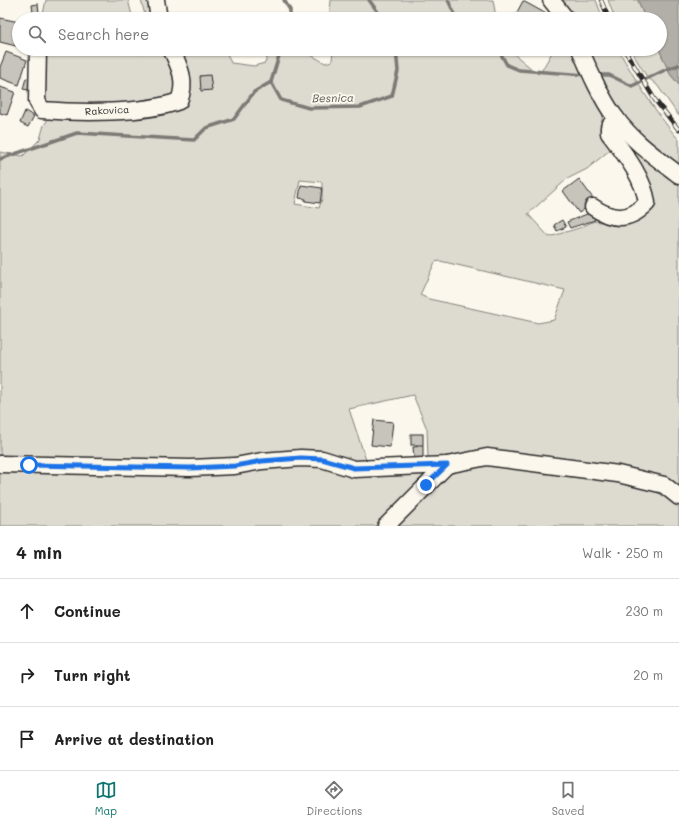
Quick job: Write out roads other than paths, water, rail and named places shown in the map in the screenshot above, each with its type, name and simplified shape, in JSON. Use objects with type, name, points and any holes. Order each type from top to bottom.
[{"type":"street","points":[[156,0],[158,12]]},
{"type":"street","points":[[551,0],[560,12]]},
{"type":"street","name":"Rakovica","points":[[38,56],[37,101],[42,110],[100,111],[150,107],[179,101],[183,91],[184,82],[180,66],[175,56]]},
{"type":"street","points":[[583,56],[602,96],[616,118],[637,142],[679,175]]},
{"type":"street","points":[[593,207],[604,215],[624,218],[640,210],[647,203],[646,194],[640,181],[609,133],[609,127],[616,118]]},
{"type":"street","points":[[0,464],[190,468],[235,466],[262,461],[301,458],[322,459],[354,468],[447,465],[487,457],[618,474],[664,485],[679,497]]},
{"type":"street","points":[[386,526],[447,465]]},
{"type":"waterway","name":"Besnica","points":[[284,0],[290,12]]},
{"type":"waterway","name":"Besnica","points":[[369,0],[378,12]]},
{"type":"waterway","name":"Besnica","points":[[448,0],[454,12]]},
{"type":"waterway","name":"Besnica","points":[[279,56],[271,82],[281,100],[309,108],[360,107],[392,96],[398,71],[397,56]]},
{"type":"waterway","name":"Besnica","points":[[502,56],[507,65],[519,70],[586,75]]},
{"type":"waterway","name":"Besnica","points":[[597,75],[609,75],[632,86],[667,69],[679,65]]},
{"type":"waterway","points":[[0,159],[77,133],[194,140],[206,128],[234,119],[254,92],[271,82]]},
{"type":"railway","points":[[601,0],[606,12]]},
{"type":"railway","points":[[628,56],[655,100],[679,130]]}]
